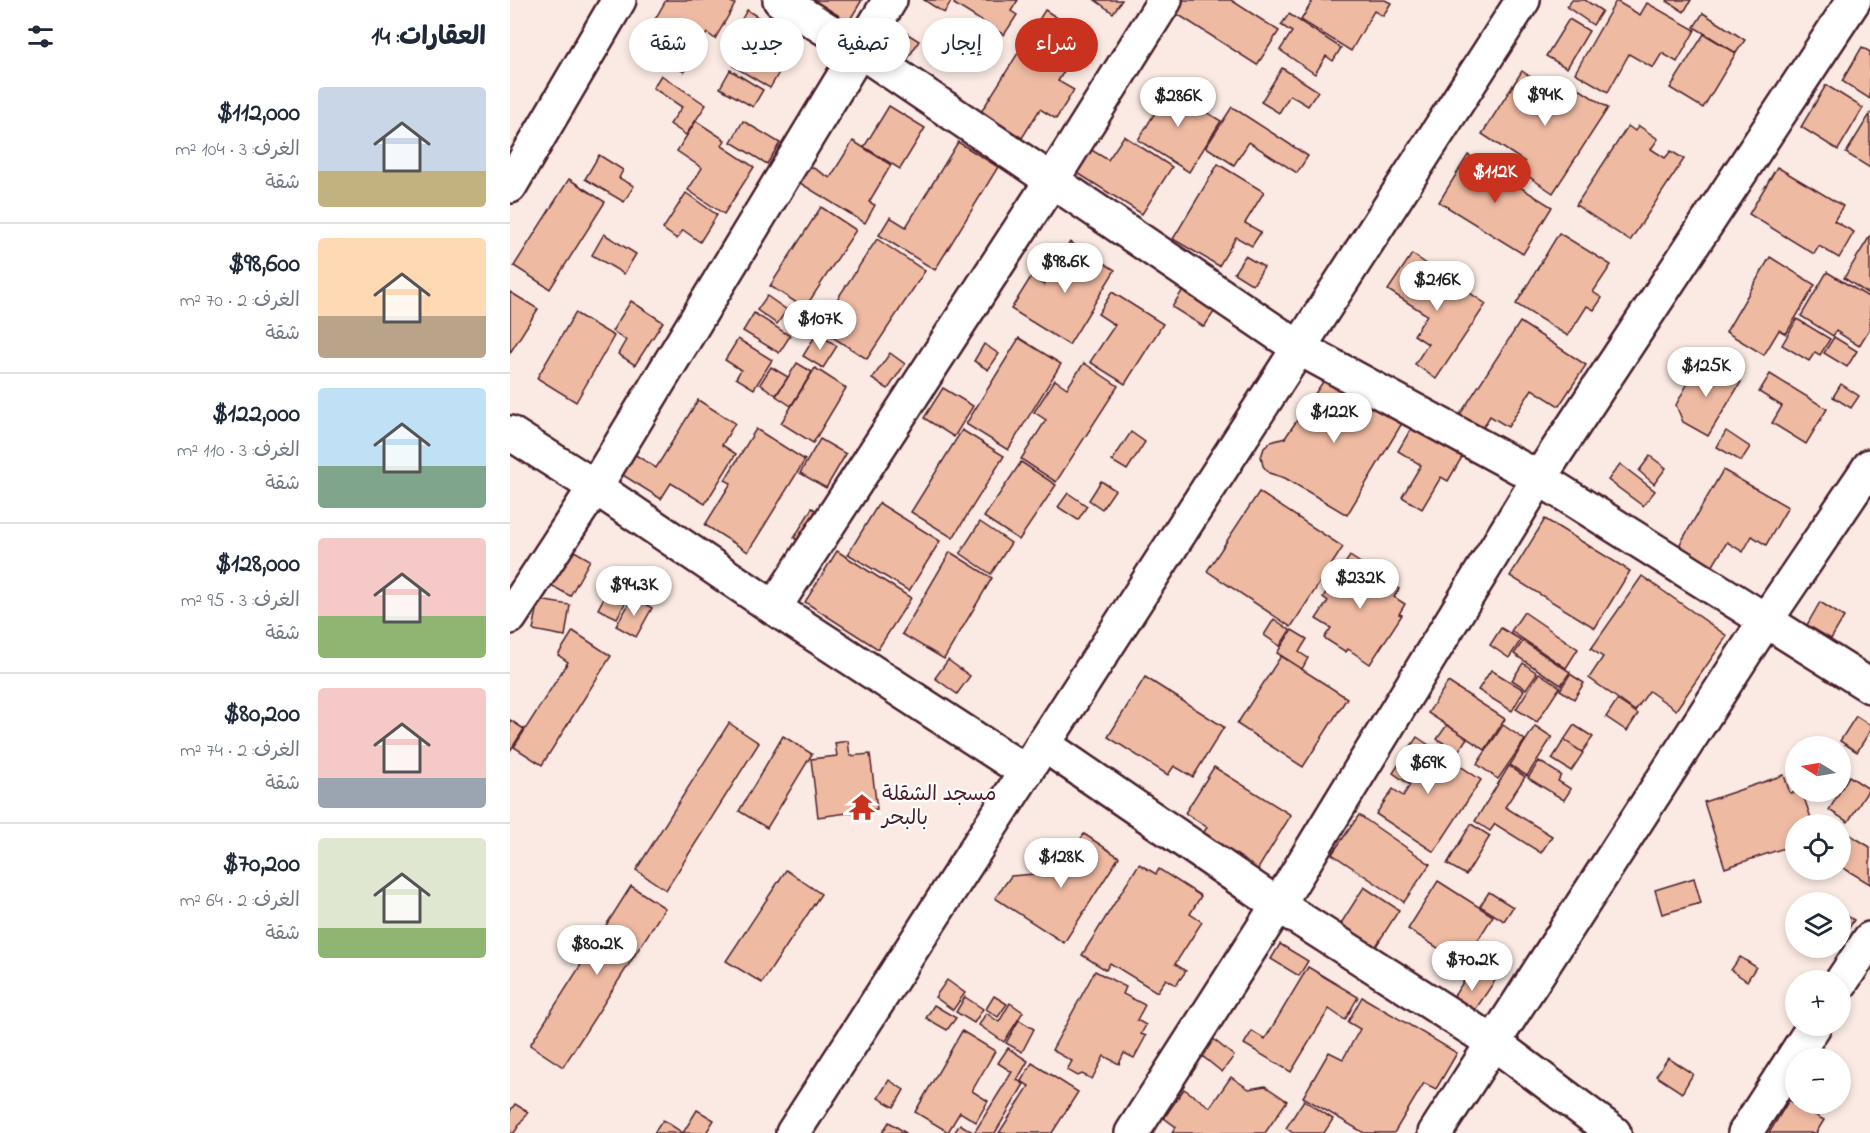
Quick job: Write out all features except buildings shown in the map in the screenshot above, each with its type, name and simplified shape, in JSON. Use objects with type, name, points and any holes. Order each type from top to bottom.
[{"type":"street","points":[[510,186],[619,0]]},
{"type":"street","points":[[780,0],[816,23]]},
{"type":"street","points":[[879,18],[890,0]]},
{"type":"street","points":[[774,608],[1052,180],[1165,0]]},
{"type":"street","points":[[793,1133],[1523,0]]},
{"type":"street","points":[[1132,1133],[1278,905],[1539,478],[1854,0]]},
{"type":"street","points":[[510,616],[595,488],[846,72]]},
{"type":"street","points":[[892,72],[1299,348],[1539,478],[1870,686]]},
{"type":"street","points":[[510,433],[1026,772]]},
{"type":"street","points":[[1435,1133],[1766,620],[1870,466]]},
{"type":"street","points":[[1043,744],[1278,905],[1494,1042],[1614,1133]]},
{"type":"street","points":[[1849,970],[1870,939]]},
{"type":"street","points":[[1744,1133],[1807,1036]]},
{"type":"place","name":"مسجد الشقلة بالبحر","points":[[862,807]]}]
